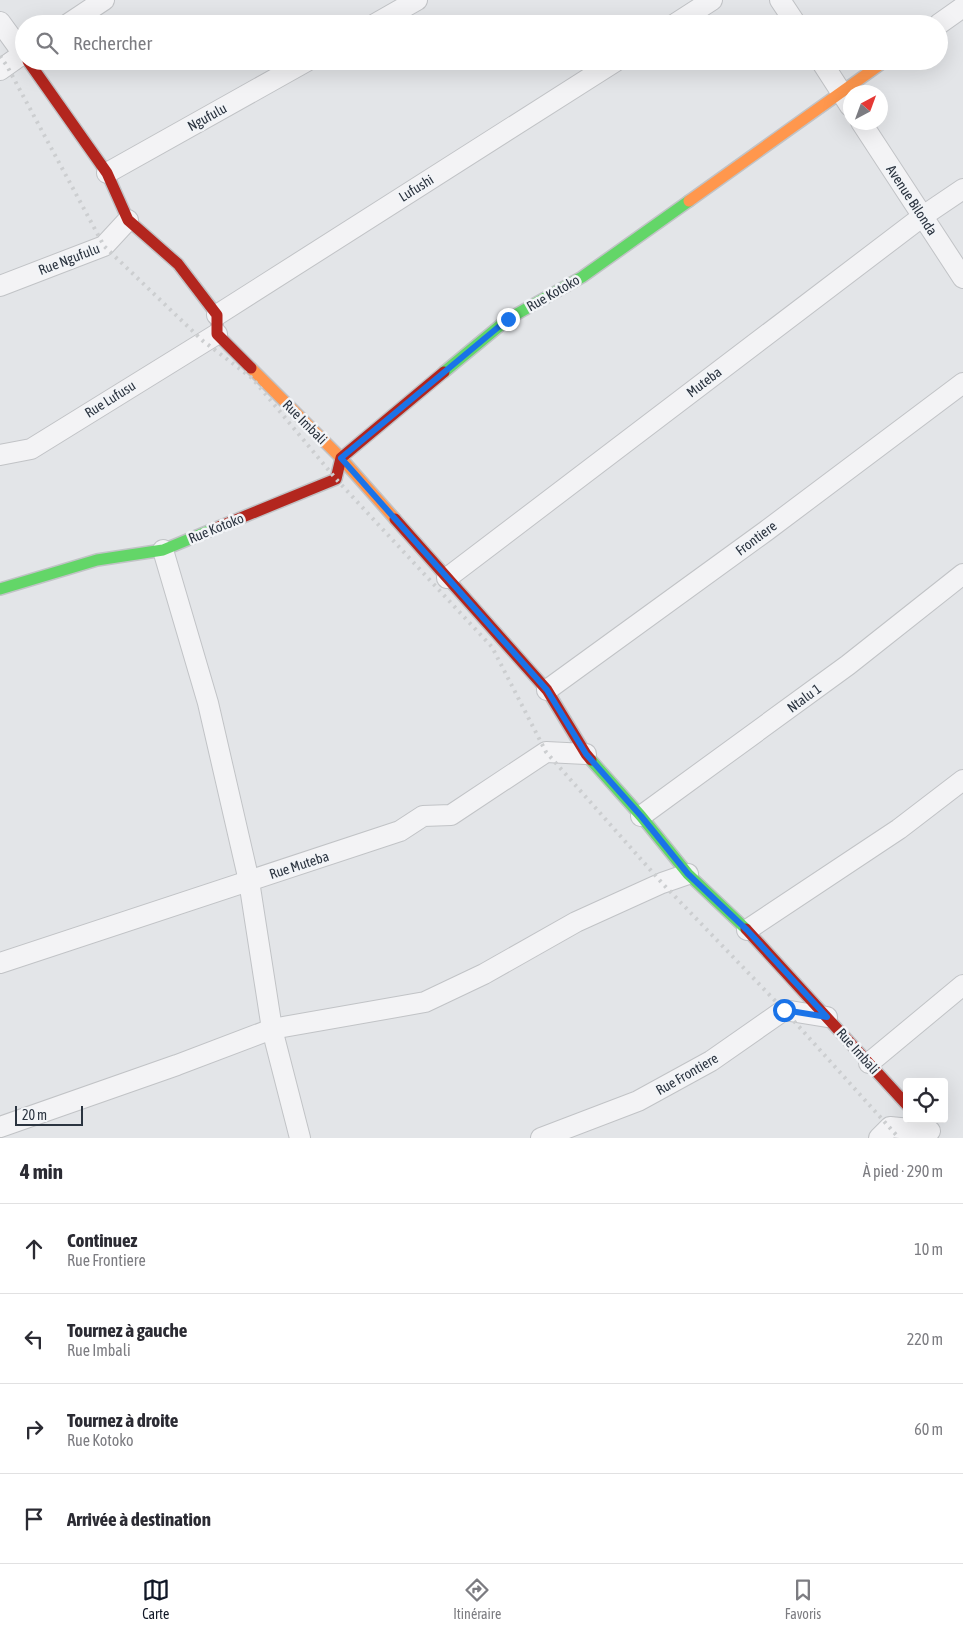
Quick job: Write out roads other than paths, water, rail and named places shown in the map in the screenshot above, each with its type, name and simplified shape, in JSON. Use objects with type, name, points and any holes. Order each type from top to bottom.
[{"type":"street","points":[[82,15],[104,0]]},
{"type":"street","points":[[391,15],[417,0]]},
{"type":"street","points":[[689,15],[712,0]]},
{"type":"street","points":[[780,0],[790,15]]},
{"type":"street","points":[[948,18],[963,7]]},
{"type":"street","name":"Rue Imbali","points":[[0,22],[15,42]]},
{"type":"street","points":[[0,70],[15,62]]},
{"type":"street","name":"Rue Imbali","points":[[35,70],[107,173],[128,220],[178,264],[217,324],[341,458],[547,690],[586,754],[641,816],[688,874],[747,930],[903,1101]]},
{"type":"street","name":"Ngufulu","points":[[107,173],[291,70]]},
{"type":"street","name":"Lufushi","points":[[217,324],[602,70]]},
{"type":"street","points":[[827,70],[843,94]]},
{"type":"street","name":"Rue Kotoko","points":[[861,85],[877,70]]},
{"type":"street","name":"Rue Kotoko","points":[[0,589],[98,560],[163,550],[336,479],[341,458],[508,319],[582,277],[843,101]]},
{"type":"street","name":"Avenue Bilonda","points":[[866,130],[963,278]]},
{"type":"street","name":"Muteba","points":[[447,578],[923,216],[963,189]]},
{"type":"street","name":"Rue Ngufulu","points":[[0,286],[104,246],[128,220]]},
{"type":"street","name":"Rue Lufusu","points":[[0,455],[31,449],[217,324]]},
{"type":"street","name":"Frontiere","points":[[547,690],[686,590],[963,383]]},
{"type":"street","points":[[163,550],[208,703],[249,881],[272,1029],[300,1138]]},
{"type":"street","name":"Ntalu 1","points":[[641,816],[848,665],[963,574]]},
{"type":"street","name":"Rue Muteba","points":[[0,963],[400,832],[424,816],[451,815],[546,752],[586,754]]},
{"type":"street","points":[[747,930],[899,829],[963,780]]},
{"type":"street","points":[[0,1126],[177,1065],[272,1029],[425,1002],[484,974],[576,922],[662,883],[688,874]]},
{"type":"street","points":[[869,1063],[963,985]]},
{"type":"street","name":"Rue Frontiere","points":[[541,1138],[638,1101],[711,1061],[784,1010],[827,1017]]},
{"type":"street","points":[[879,1138],[890,1128],[929,1130]]},
{"type":"railway","points":[[0,56],[104,246],[203,341],[252,378],[336,479],[492,647],[546,752],[662,883],[784,1010],[899,1138]]}]
